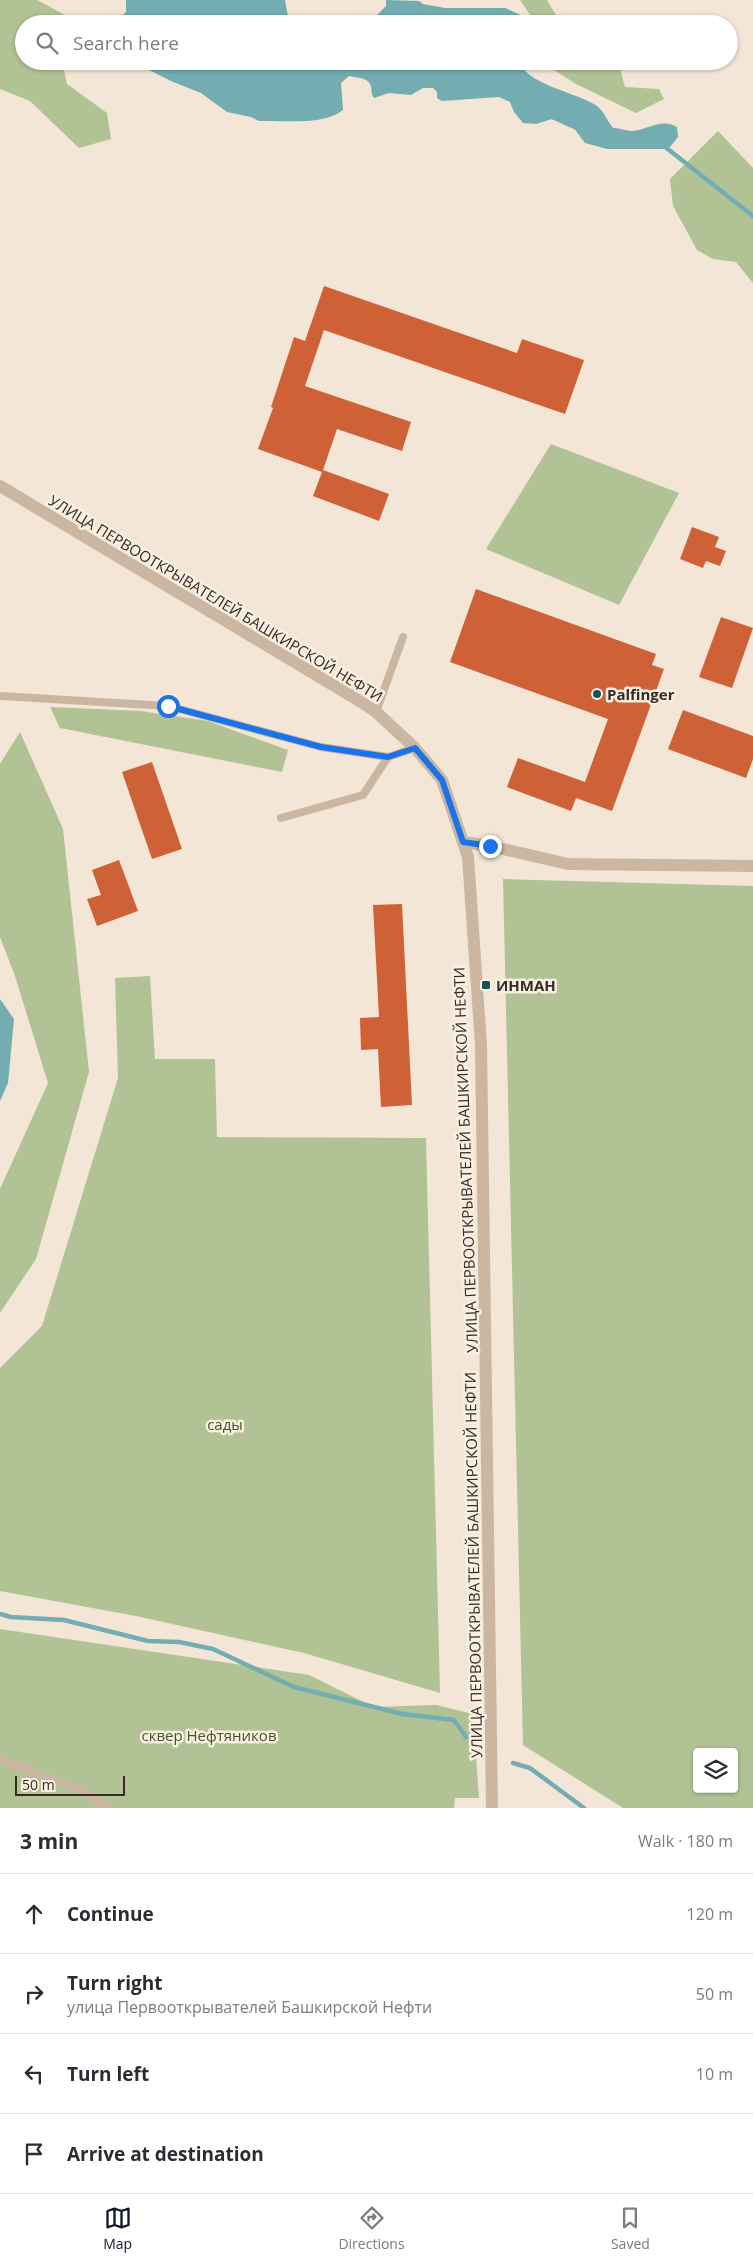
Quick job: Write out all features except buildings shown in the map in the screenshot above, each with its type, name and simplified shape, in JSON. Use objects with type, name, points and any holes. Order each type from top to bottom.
[{"type":"street","name":"УЛИЦА ПЕРВООТКРЫВАТЕЛЕЙ БАШКИРСКОЙ НЕФТИ","points":[[0,486],[376,712],[415,748],[442,780],[468,857],[481,1045],[486,1267],[492,1808]]},
{"type":"street","points":[[463,842],[490,846],[568,864],[753,866]]},
{"type":"lane","points":[[376,712],[403,637]]},
{"type":"lane","points":[[0,696],[168,706],[321,747],[388,757],[415,748]]},
{"type":"lane","points":[[281,818],[363,795],[388,757]]},
{"type":"lane","points":[[0,1759],[73,1787],[110,1808]]},
{"type":"green space","points":[[0,0],[37,0],[65,15],[15,15],[15,70],[64,70],[67,84],[107,113],[111,139],[79,148],[30,101],[0,89]]},
{"type":"green space","points":[[520,0],[547,0],[556,15],[530,15]]},
{"type":"green space","points":[[554,70],[620,70],[625,87],[659,89],[664,99],[636,113],[576,84]]},
{"type":"green space","points":[[718,131],[753,168],[753,283],[736,262],[713,259],[697,250],[673,206],[670,179]]},
{"type":"green space","points":[[551,444],[679,493],[619,605],[486,549]]},
{"type":"green space","points":[[50,707],[141,711],[208,721],[288,750],[282,772],[60,728]]},
{"type":"green space","points":[[20,732],[63,829],[89,1072],[36,1259],[0,1313],[0,1189],[48,1083],[15,976],[0,937],[0,764]]},
{"type":"green space","points":[[503,879],[753,886],[753,1808],[623,1808],[523,1745]]},
{"type":"green space","name":"сады","points":[[150,976],[155,1059],[215,1059],[217,1137],[426,1138],[440,1693],[304,1653],[136,1616],[0,1591],[0,1368],[42,1326],[118,1078],[115,978]]},
{"type":"green space","name":"сквер Нефтяников","points":[[0,1629],[309,1675],[374,1707],[436,1705],[473,1714],[479,1798],[455,1798],[454,1808],[0,1808]]},
{"type":"water","points":[[126,0],[285,0],[288,15],[122,15],[126,12]]},
{"type":"water","points":[[386,0],[419,1],[423,4],[445,8],[505,8],[521,15],[377,15],[386,6]]},
{"type":"water","points":[[149,70],[524,70],[543,83],[597,106],[613,128],[630,131],[665,123],[677,127],[678,137],[670,147],[664,149],[607,149],[585,143],[570,123],[552,119],[536,124],[523,123],[514,112],[510,102],[499,97],[442,101],[437,98],[437,92],[433,88],[423,88],[411,95],[389,93],[374,98],[370,83],[362,78],[349,76],[341,83],[343,110],[335,115],[315,120],[259,121],[251,117],[227,112],[201,93]]},
{"type":"water","points":[[0,999],[14,1019],[8,1083],[0,1101]]},
{"type":"waterway","points":[[548,115],[579,129]]},
{"type":"waterway","points":[[664,146],[753,216]]},
{"type":"waterway","points":[[0,1614],[11,1617],[64,1620],[148,1641],[179,1642],[213,1649],[294,1687],[402,1714],[454,1720],[466,1737]]},
{"type":"waterway","points":[[513,1763],[530,1768],[584,1808]]},
{"type":"place","name":"Palfinger","points":[[597,694]]},
{"type":"place","name":"ИНМАН","points":[[486,985]]},
{"type":"route","points":[[168,706],[321,747],[388,757],[415,748],[442,780],[463,842],[490,846]]}]
